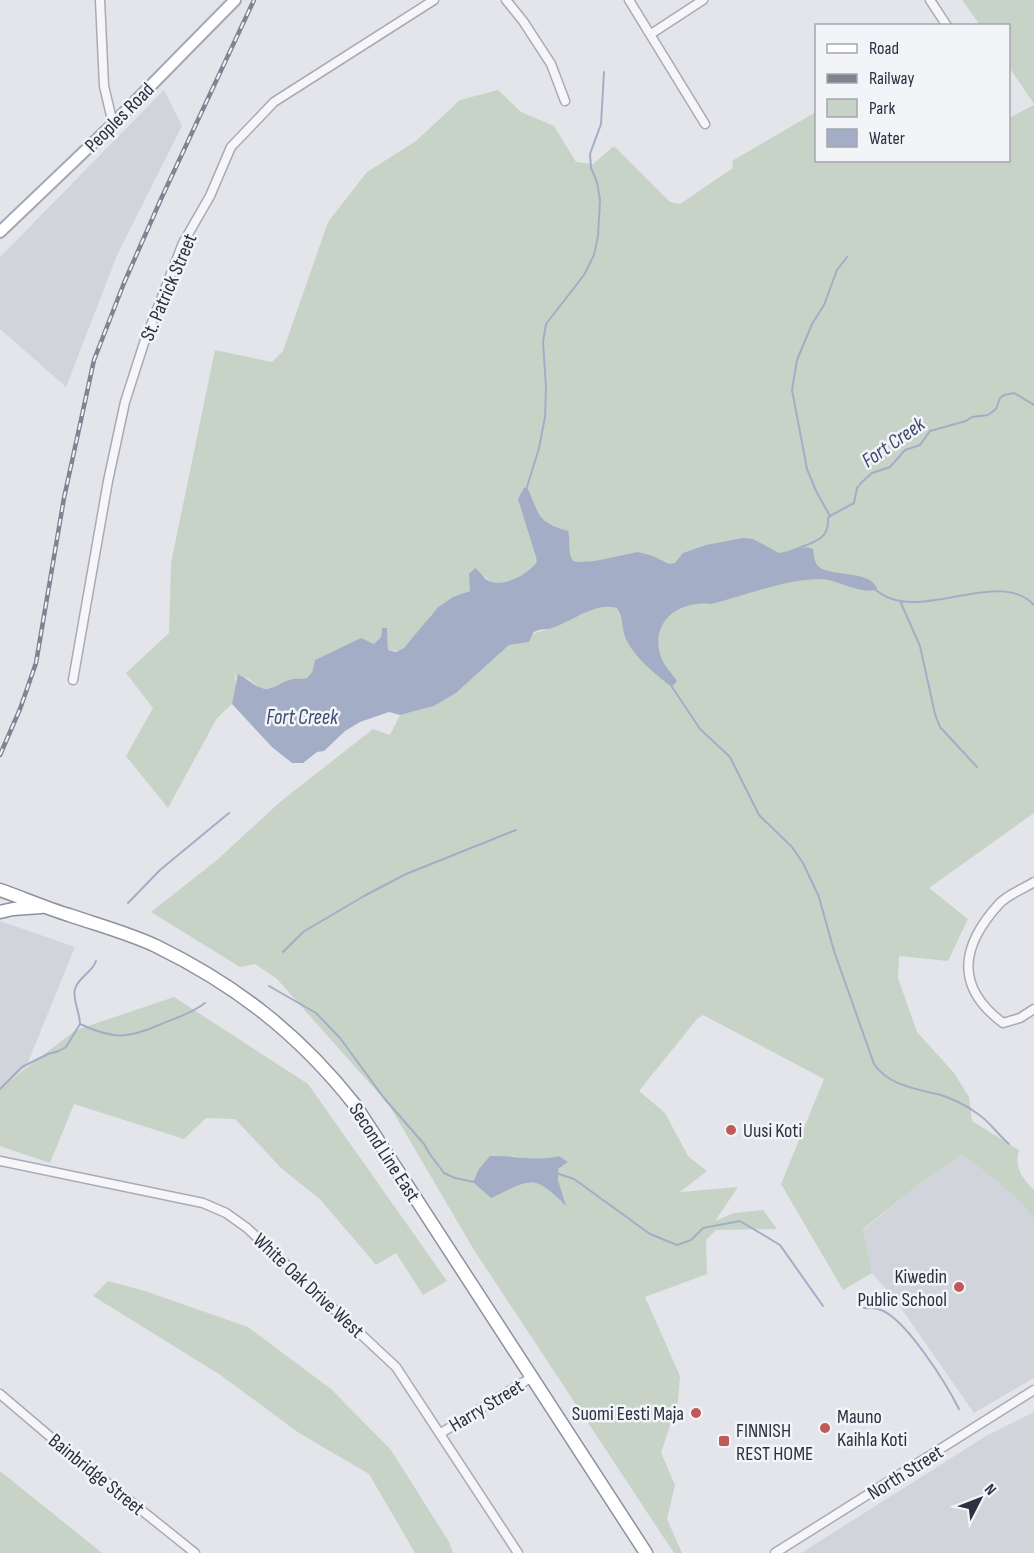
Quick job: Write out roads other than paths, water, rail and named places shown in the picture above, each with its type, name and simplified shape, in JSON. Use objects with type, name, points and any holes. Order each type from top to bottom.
[{"type":"highway","name":"Second Line East","points":[[0,890],[123,932],[155,946],[196,967],[251,1002],[303,1045],[328,1071],[355,1105],[645,1553]]},
{"type":"highway","points":[[0,912],[45,907]]},
{"type":"main road","name":"Peoples Road","points":[[0,232],[113,124],[235,0]]},
{"type":"street","points":[[100,0],[104,86],[113,124]]},
{"type":"street","name":"St. Patrick Street","points":[[73,680],[124,402],[183,243],[210,196],[231,147],[274,102],[434,0]]},
{"type":"street","points":[[506,0],[551,64],[565,101]]},
{"type":"street","points":[[629,0],[705,124]]},
{"type":"street","points":[[651,34],[702,0]]},
{"type":"street","points":[[930,0],[946,24]]},
{"type":"street","points":[[1034,882],[1000,903],[973,940],[968,959],[969,979],[978,997],[990,1013],[1003,1023],[1020,1018],[1034,1009]]},
{"type":"street","name":"White Oak Drive West","points":[[0,1161],[203,1203],[226,1213],[247,1228],[396,1366],[518,1553]]},
{"type":"street","name":"Harry Street","points":[[441,1433],[532,1377]]},
{"type":"street","name":"North Street","points":[[775,1553],[1034,1390]]},
{"type":"street","name":"Bainbridge Street","points":[[0,1394],[195,1553]]},
{"type":"water","name":"Fort Creek","points":[[527,487],[544,521],[568,531],[570,554],[573,561],[595,561],[638,552],[669,564],[675,563],[683,553],[706,545],[743,538],[753,539],[779,553],[807,547],[813,549],[815,561],[819,567],[833,572],[859,576],[873,582],[877,588],[869,591],[824,579],[803,580],[776,585],[711,604],[688,606],[678,610],[663,624],[658,645],[661,657],[677,681],[672,687],[634,653],[624,635],[621,616],[617,608],[601,607],[555,627],[535,631],[529,642],[509,645],[456,693],[434,706],[400,715],[389,712],[360,722],[345,731],[324,751],[317,752],[303,763],[292,763],[272,747],[232,704],[238,674],[256,686],[268,689],[288,680],[307,678],[312,672],[315,660],[361,638],[374,644],[381,637],[382,628],[387,628],[388,650],[396,652],[404,648],[438,607],[453,597],[470,591],[469,574],[475,568],[487,580],[495,583],[515,579],[528,571],[537,562],[518,499]]},
{"type":"water","points":[[490,1156],[550,1158],[559,1156],[568,1162],[558,1169],[558,1180],[566,1206],[546,1188],[531,1182],[491,1198],[473,1182],[479,1169]]},
{"type":"waterway","points":[[527,487],[539,448],[545,417],[543,342],[546,324],[584,275],[594,255],[598,236],[600,200],[597,182],[591,168],[590,154],[601,124],[604,72]]},
{"type":"waterway","points":[[830,516],[807,469],[792,390],[797,360],[812,324],[824,305],[837,270],[847,257]]},
{"type":"waterway","name":"Fort Creek","points":[[830,516],[854,503],[857,488],[861,483],[872,473],[890,467],[905,450],[920,445],[930,431],[966,421],[972,417],[988,415],[996,409],[1000,398],[1004,395],[1014,393],[1034,405]]},
{"type":"waterway","name":"Fort Creek","points":[[791,551],[822,537],[826,532],[830,516]]},
{"type":"waterway","points":[[876,590],[893,599],[913,602],[1000,591],[1019,595],[1034,605]]},
{"type":"waterway","points":[[900,601],[920,646],[940,727],[977,767]]},
{"type":"waterway","points":[[672,687],[700,729],[730,757],[759,815],[792,847],[803,863],[819,897],[834,951],[874,1064],[895,1082],[941,1095],[967,1107],[985,1119],[1009,1144]]},
{"type":"waterway","name":"Fort Creek","points":[[128,903],[160,870],[229,813]]},
{"type":"waterway","points":[[283,952],[303,932],[406,874],[516,830]]},
{"type":"waterway","name":"Fort Creek","points":[[0,1089],[22,1067],[66,1047],[80,1024],[75,989],[96,961]]},
{"type":"waterway","points":[[269,986],[316,1013],[340,1038],[384,1098],[424,1144],[444,1173],[474,1182]]},
{"type":"waterway","points":[[80,1024],[111,1035],[128,1035],[148,1030],[183,1016],[205,1003]]},
{"type":"waterway","points":[[556,1173],[574,1179],[650,1234],[677,1245],[691,1240],[703,1228],[740,1221],[780,1245],[823,1306]]},
{"type":"waterway","points":[[864,1308],[878,1309],[900,1324],[924,1352],[959,1409]]},
{"type":"railway","points":[[0,755],[20,709],[36,663],[64,498],[94,360],[124,283],[161,199],[254,0]]},
{"type":"place","name":"Uusi Koti","points":[[731,1130]]},
{"type":"place","name":"Kiwedin Public School","points":[[959,1287]]},
{"type":"place","name":"Suomi Eesti Maja","points":[[696,1413]]},
{"type":"place","name":"Mauno Kaihla Koti","points":[[825,1428]]},
{"type":"place","name":"FINNISH REST HOME","points":[[724,1441]]}]
